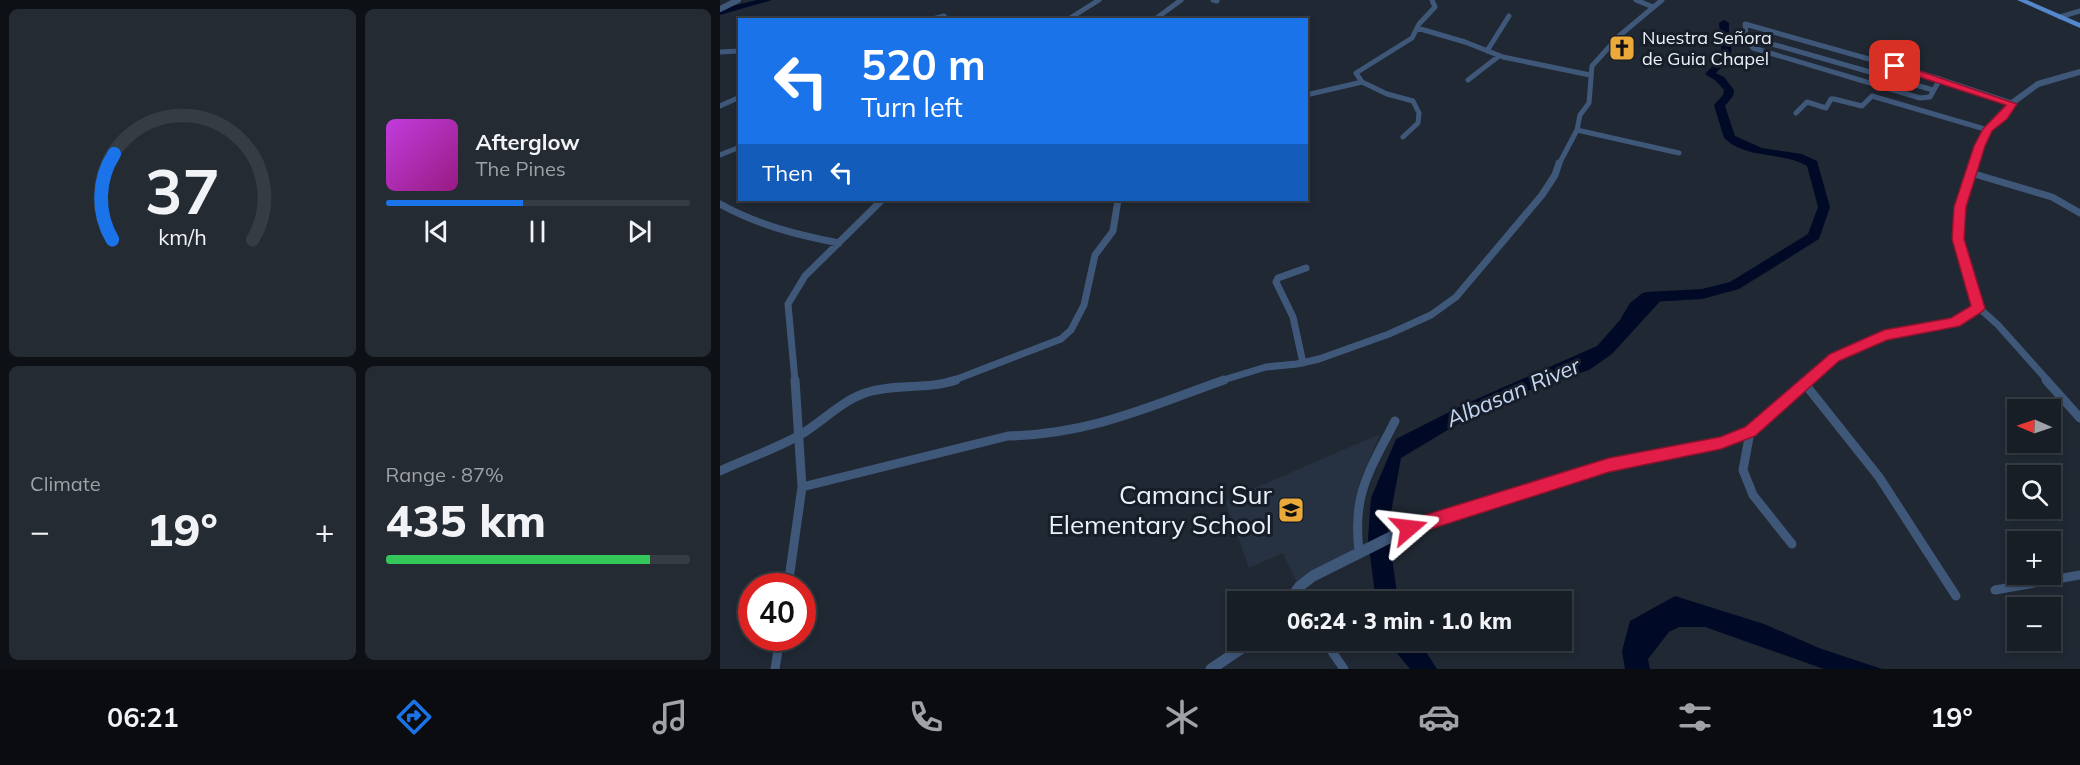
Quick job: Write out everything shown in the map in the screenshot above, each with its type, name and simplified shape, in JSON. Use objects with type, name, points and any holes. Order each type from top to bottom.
[{"type":"main road","points":[[2025,2],[2080,26]]},
{"type":"street","points":[[720,9],[738,0]]},
{"type":"street","points":[[1070,18],[1099,0]]},
{"type":"street","points":[[1157,18],[1181,0]]},
{"type":"street","points":[[1403,137],[1418,123],[1419,113],[1413,101],[1388,94],[1362,82],[1356,73],[1412,38],[1417,28],[1435,7],[1432,0]]},
{"type":"street","points":[[1636,0],[1653,7]]},
{"type":"street","points":[[802,487],[1008,436],[1036,438],[1067,434],[1119,419],[1263,367],[1303,363],[1401,331],[1447,305],[1542,195],[1555,175],[1563,153],[1577,129],[1580,115],[1588,104],[1592,66],[1619,36],[1662,0]]},
{"type":"street","points":[[2025,2],[2037,0]]},
{"type":"street","points":[[2060,17],[2080,11]]},
{"type":"street","points":[[1487,51],[1509,16]]},
{"type":"street","points":[[1940,79],[1926,99],[1753,48],[1744,36],[1745,24],[1940,79],[2012,104]]},
{"type":"street","points":[[1417,28],[1465,42],[1499,56],[1590,75]]},
{"type":"street","points":[[1744,36],[1933,90]]},
{"type":"street","points":[[720,52],[738,51]]},
{"type":"street","points":[[1840,74],[1851,54]]},
{"type":"street","points":[[1468,80],[1499,56]]},
{"type":"street","points":[[2080,72],[2038,84],[2012,104],[2003,116],[1988,129],[1960,207],[1957,227],[1958,239],[1978,308],[1998,325],[2080,418]]},
{"type":"street","points":[[1308,95],[1362,82]]},
{"type":"street","points":[[1796,113],[1807,102],[1826,108],[1831,99],[1834,99],[1862,106],[1872,96],[1988,129]]},
{"type":"street","points":[[720,106],[738,98]]},
{"type":"street","points":[[1577,129],[1679,153]]},
{"type":"street","points":[[720,155],[738,148]]},
{"type":"street","points":[[1971,173],[2052,197],[2080,213]]},
{"type":"street","points":[[790,573],[802,487],[800,435],[788,304],[805,276],[881,201]]},
{"type":"street","points":[[720,471],[800,435],[842,405],[866,393],[900,386],[944,384],[1061,339],[1071,330],[1084,304],[1095,255],[1113,231],[1118,201]]},
{"type":"street","points":[[720,204],[741,216],[788,234],[839,243]]},
{"type":"street","points":[[1303,363],[1293,317],[1276,282],[1278,278],[1306,268]]},
{"type":"street","points":[[1297,591],[1313,576],[1409,528],[1609,465],[1721,443],[1750,432],[1834,357],[1884,335],[1955,323],[1978,308]]},
{"type":"street","points":[[1805,384],[1879,477],[1956,596]]},
{"type":"street","points":[[1359,552],[1356,525],[1362,486],[1395,421]]},
{"type":"street","points":[[1750,432],[1743,470],[1753,495],[1792,544]]},
{"type":"street","points":[[1995,590],[2080,575]]},
{"type":"street","points":[[775,669],[778,651]]},
{"type":"street","points":[[1211,669],[1238,651]]},
{"type":"street","points":[[1332,651],[1344,669]]},
{"type":"shaded area","name":"Camanci Sur Elementary School","points":[[1380,434],[1359,483],[1353,519],[1354,551],[1296,581],[1283,553],[1249,568],[1225,501]]},
{"type":"water","points":[[1643,293],[1663,298],[1612,354],[1589,370],[1530,390],[1476,413],[1401,458],[1388,529],[1397,591],[1375,591],[1368,539],[1371,498],[1396,439],[1461,406],[1597,346],[1620,320],[1630,303]]},
{"type":"water","points":[[1675,596],[1764,624],[1819,648],[1882,669],[1824,669],[1705,627],[1679,627],[1669,632],[1648,659],[1650,669],[1625,669],[1622,651],[1630,621]]},
{"type":"water","points":[[1395,651],[1425,651],[1437,669],[1410,669]]},
{"type":"waterway","points":[[720,12],[768,0]]},
{"type":"waterway","name":"Albasan River","points":[[1640,305],[1646,297],[1702,294],[1734,286],[1814,236],[1824,207],[1813,164],[1798,156],[1758,150],[1730,138],[1719,105],[1728,96],[1729,90],[1720,79],[1710,74],[1727,56],[1724,23]]},
{"type":"place","name":"Nuestra Señora de Guia Chapel","points":[[1622,48]]},
{"type":"place","name":"Camanci Sur Elementary School","points":[[1291,510]]},
{"type":"route","points":[[1409,528],[1609,465],[1721,443],[1750,432],[1834,357],[1884,335],[1955,323],[1978,308],[1958,239],[1960,207],[1988,129],[2003,116],[2012,104],[1988,94],[1895,66]]}]
